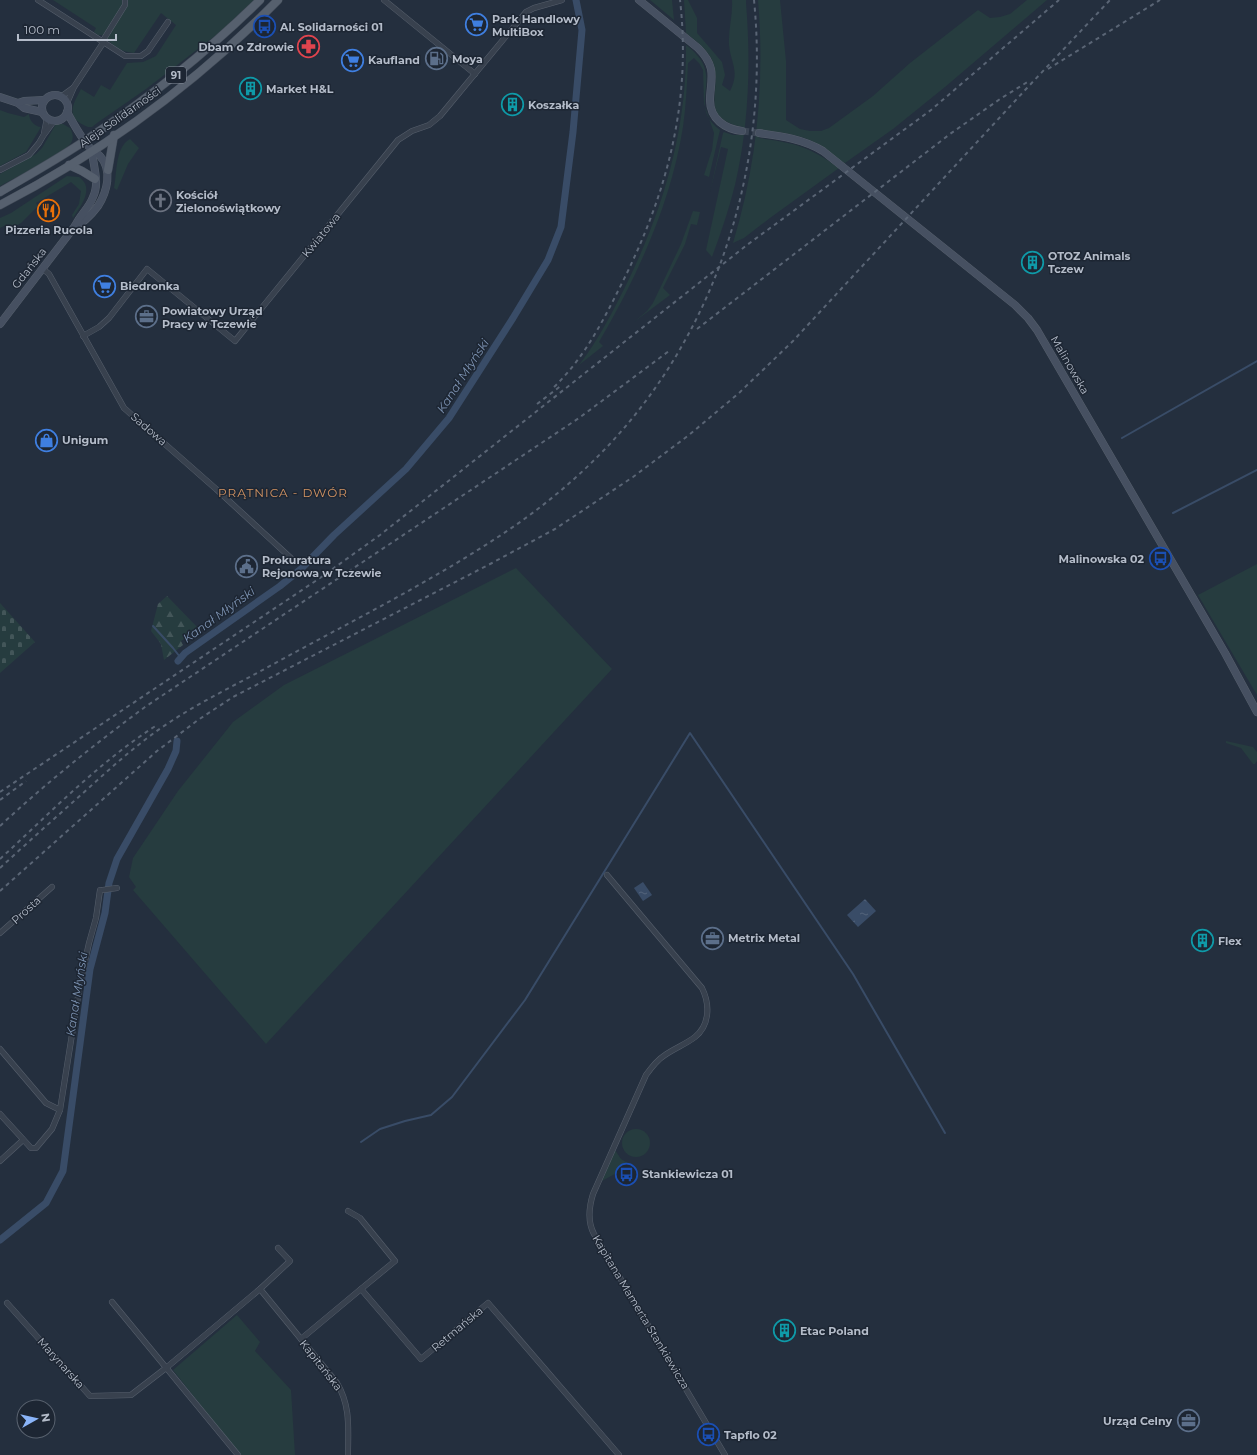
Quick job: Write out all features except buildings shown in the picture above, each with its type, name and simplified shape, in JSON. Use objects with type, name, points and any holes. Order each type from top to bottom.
[{"type":"main road","name":"Aleja Solidarności","points":[[0,192],[85,141],[121,116],[188,65],[232,27],[260,0]]},
{"type":"main road","name":"Aleja Solidarności","points":[[0,205],[92,151],[149,111],[194,77],[232,44],[278,0]]},
{"type":"main road","points":[[108,170],[114,135]]},
{"type":"main road","points":[[69,165],[96,179]]},
{"type":"street","points":[[38,0],[125,56],[141,56],[148,51],[168,22]]},
{"type":"street","points":[[108,170],[100,156],[92,151],[74,126],[67,112],[67,103],[74,87],[125,5],[125,0]]},
{"type":"street","points":[[384,0],[475,74]]},
{"type":"street","name":"Kwiatowa","points":[[83,336],[99,327],[109,318],[147,269],[235,341],[398,140],[412,131],[434,122],[526,12],[534,8],[562,0]]},
{"type":"street","points":[[640,0],[693,43],[706,56],[711,71],[710,104],[713,114],[719,122],[725,126],[742,131]]},
{"type":"street","points":[[62,96],[74,87]]},
{"type":"street","points":[[42,112],[42,104],[50,95],[54,94],[62,96],[67,103]]},
{"type":"street","points":[[0,97],[18,103],[24,108],[42,112],[47,118],[58,120],[74,126]]},
{"type":"street","points":[[18,103],[24,101],[44,100]]},
{"type":"street","points":[[43,136],[67,112]]},
{"type":"street","points":[[0,170],[29,155],[40,143],[47,118]]},
{"type":"street","name":"Malinowska","points":[[759,133],[808,143],[823,151],[1015,305],[1028,318],[1037,330],[1225,653],[1257,712]]},
{"type":"street","name":"Gdańska","points":[[0,324],[75,226],[78,218],[93,198],[96,188],[96,179],[92,151]]},
{"type":"street","name":"Gdańska","points":[[75,226],[84,221],[95,210],[101,201],[106,187],[108,170]]},
{"type":"street","name":"Sadowa","points":[[43,268],[49,274],[124,408],[216,489],[293,560]]},
{"type":"street","name":"Kapitana Mamerta Stankiewicza","points":[[607,875],[702,988],[707,1002],[708,1012],[705,1022],[697,1034],[660,1058],[646,1075],[593,1194],[590,1207],[590,1224],[594,1234],[725,1455]]},
{"type":"street","name":"Prosta","points":[[0,933],[52,887]]},
{"type":"street","points":[[0,1114],[31,1148],[36,1148],[52,1129],[60,1110],[80,984],[88,943],[96,918],[102,890],[117,888]]},
{"type":"street","points":[[0,1049],[46,1103],[60,1110]]},
{"type":"street","points":[[0,1161],[24,1140]]},
{"type":"street","points":[[301,1339],[395,1260],[360,1218],[348,1211]]},
{"type":"street","points":[[166,1368],[260,1289],[290,1261],[278,1248]]},
{"type":"street","name":"Kapitańska","points":[[260,1289],[337,1383],[343,1394],[348,1409],[348,1455]]},
{"type":"street","name":"Retmańska","points":[[361,1289],[421,1359],[488,1303],[619,1455]]},
{"type":"street","points":[[112,1302],[238,1455]]},
{"type":"street","name":"Marynarska","points":[[7,1303],[90,1396],[131,1395],[166,1368]]},
{"type":"green space","points":[[53,0],[254,0],[220,32],[146,89],[92,127],[88,127],[76,120],[72,111],[81,89],[94,97],[101,85],[110,90],[127,63],[143,62],[156,56],[176,25],[161,13],[134,53],[128,52],[116,47],[102,35],[98,35],[94,32],[96,28]]},
{"type":"green space","points":[[650,0],[672,0],[674,20]]},
{"type":"green space","points":[[684,0],[688,0],[697,18],[697,33],[722,62],[725,75],[722,85],[730,91],[735,73],[729,45],[732,0],[746,0],[748,94],[743,140],[733,194],[712,257],[706,250],[728,149],[721,147],[710,192],[723,133],[742,135],[743,127],[729,123],[720,117],[716,110],[714,102],[715,73],[713,63],[705,50],[686,33]]},
{"type":"green space","points":[[758,0],[780,0],[786,61],[786,120],[800,129],[821,131],[829,128],[873,96],[910,63],[978,10],[990,18],[1000,17],[1010,14],[1027,0],[1047,0],[893,129],[845,163],[820,145],[806,138],[760,130],[759,138],[792,144],[810,150],[839,168],[744,238],[733,243],[748,183],[757,123],[760,62]]},
{"type":"green space","points":[[686,45],[696,54],[704,66],[706,75],[705,107],[703,70],[694,58],[688,63],[686,103],[678,155],[651,238],[627,291],[599,342],[603,346],[579,365],[599,335],[628,281],[641,253],[662,196],[678,137],[685,76]]},
{"type":"green space","points":[[0,110],[24,117],[29,114],[33,123],[41,127],[26,152],[0,166]]},
{"type":"green space","points":[[709,117],[720,130],[709,177],[704,175],[712,150],[714,133]]},
{"type":"green space","points":[[56,124],[63,124],[70,128],[73,136],[71,143],[59,153],[0,186],[0,174],[36,154],[42,148]]},
{"type":"green space","points":[[130,139],[139,148],[128,164],[117,190],[114,188],[119,154],[125,143]]},
{"type":"green space","points":[[67,176],[79,177],[84,181],[86,186],[83,203],[73,218],[72,215],[79,204],[81,191],[71,182],[36,203],[38,206],[21,223],[12,228],[6,225],[0,228],[0,218],[11,213]]},
{"type":"green space","points":[[693,211],[700,212],[697,225],[691,224],[685,244],[663,288],[670,295],[634,322],[647,311],[653,303],[681,244]]},
{"type":"green space","points":[[1257,564],[1257,695],[1198,595]]},
{"type":"green space","points":[[516,568],[612,669],[266,1044],[133,890],[136,887],[129,877],[133,858],[178,791],[233,722],[284,685]]},
{"type":"green space","points":[[167,596],[199,629],[181,641],[183,645],[164,660],[161,644],[151,631],[158,604]]},
{"type":"green space","points":[[0,603],[35,642],[0,673]]},
{"type":"green space","points":[[1226,741],[1253,747],[1257,752],[1257,761],[1255,764],[1253,764],[1241,748],[1226,743]]},
{"type":"green space","points":[[636,1129],[646,1133],[650,1143],[646,1153],[636,1157],[626,1153],[622,1143],[626,1133]]},
{"type":"green space","points":[[615,1150],[621,1159],[631,1165],[602,1181]]},
{"type":"green space","points":[[237,1315],[260,1342],[255,1351],[291,1390],[295,1455],[240,1455],[173,1370]]},
{"type":"water","points":[[643,882],[652,895],[643,901],[634,888]]},
{"type":"water","points":[[865,899],[876,911],[858,927],[847,915]]},
{"type":"waterway","name":"Kanał Młyński","points":[[178,661],[185,653],[280,586],[301,569],[334,535],[406,469],[449,418],[548,260],[561,227],[573,132],[582,30],[576,0]]},
{"type":"waterway","points":[[1122,438],[1257,361]]},
{"type":"waterway","points":[[1173,513],[1257,470]]},
{"type":"waterway","points":[[153,626],[180,657]]},
{"type":"waterway","points":[[361,1142],[380,1129],[431,1115],[452,1097],[525,1000],[690,733],[853,974],[945,1133]]},
{"type":"waterway","name":"Kanał Młyński","points":[[0,1240],[46,1203],[63,1171],[90,969],[105,913],[109,883],[117,859],[168,769],[176,751],[177,741]]},
{"type":"tunnel","points":[[742,131],[759,133]]},
{"type":"railway","points":[[554,387],[583,353],[605,316],[636,254],[662,185],[672,149],[682,76],[683,39],[680,0]]},
{"type":"railway","points":[[0,868],[115,764],[161,728],[205,701],[382,606],[472,554],[521,521],[560,491],[614,440],[645,402],[675,358],[700,311],[721,262],[737,211],[748,159],[755,106],[757,53],[754,0]]},
{"type":"railway","points":[[0,792],[320,578],[380,535],[747,245],[931,110],[1059,0]]},
{"type":"railway","points":[[0,891],[157,751],[198,720],[233,697],[555,529],[633,477],[689,435],[739,393],[793,341],[1110,0]]},
{"type":"railway","points":[[1048,69],[1160,0]]},
{"type":"railway","points":[[697,329],[950,134],[1000,99],[1029,81]]},
{"type":"railway","points":[[0,826],[71,764],[145,707],[579,418],[669,351]]},
{"type":"railway","points":[[537,404],[562,385]]},
{"type":"railway","points":[[0,859],[56,806],[95,772],[136,739],[157,725]]},
{"type":"railway","points":[[0,800],[26,781]]},
{"type":"place","name":"Park Handlowy MultiBox","points":[[476,25]]},
{"type":"place","name":"Al. Solidarności 01","points":[[264,27]]},
{"type":"place","name":"Dbam o Zdrowie","points":[[309,47]]},
{"type":"place","name":"Moya","points":[[436,59]]},
{"type":"place","name":"Kaufland","points":[[352,60]]},
{"type":"place","name":"Market H&L","points":[[250,89]]},
{"type":"place","name":"Koszałka","points":[[512,105]]},
{"type":"place","name":"Kościół Zielonoświątkowy","points":[[161,201]]},
{"type":"place","name":"Pizzeria Rucola","points":[[49,210]]},
{"type":"place","name":"OTOZ Animals Tczew","points":[[1032,262]]},
{"type":"place","name":"Biedronka","points":[[104,286]]},
{"type":"place","name":"Powiatowy Urząd Pracy w Tczewie","points":[[146,317]]},
{"type":"place","name":"Unigum","points":[[47,440]]},
{"type":"place","name":"Malinowska 02","points":[[1160,559]]},
{"type":"place","name":"Prokuratura Rejonowa w Tczewie","points":[[247,566]]},
{"type":"place","name":"Metrix Metal","points":[[712,938]]},
{"type":"place","name":"Flex","points":[[1202,941]]},
{"type":"place","name":"Stankiewicza 01","points":[[627,1174]]},
{"type":"place","name":"Etac Poland","points":[[784,1331]]},
{"type":"place","name":"Urząd Celny","points":[[1188,1421]]},
{"type":"place","name":"Tapflo 02","points":[[708,1435]]},
{"type":"district","name":"PRĄTNICA - DWÓR","points":[[283,493]]}]
